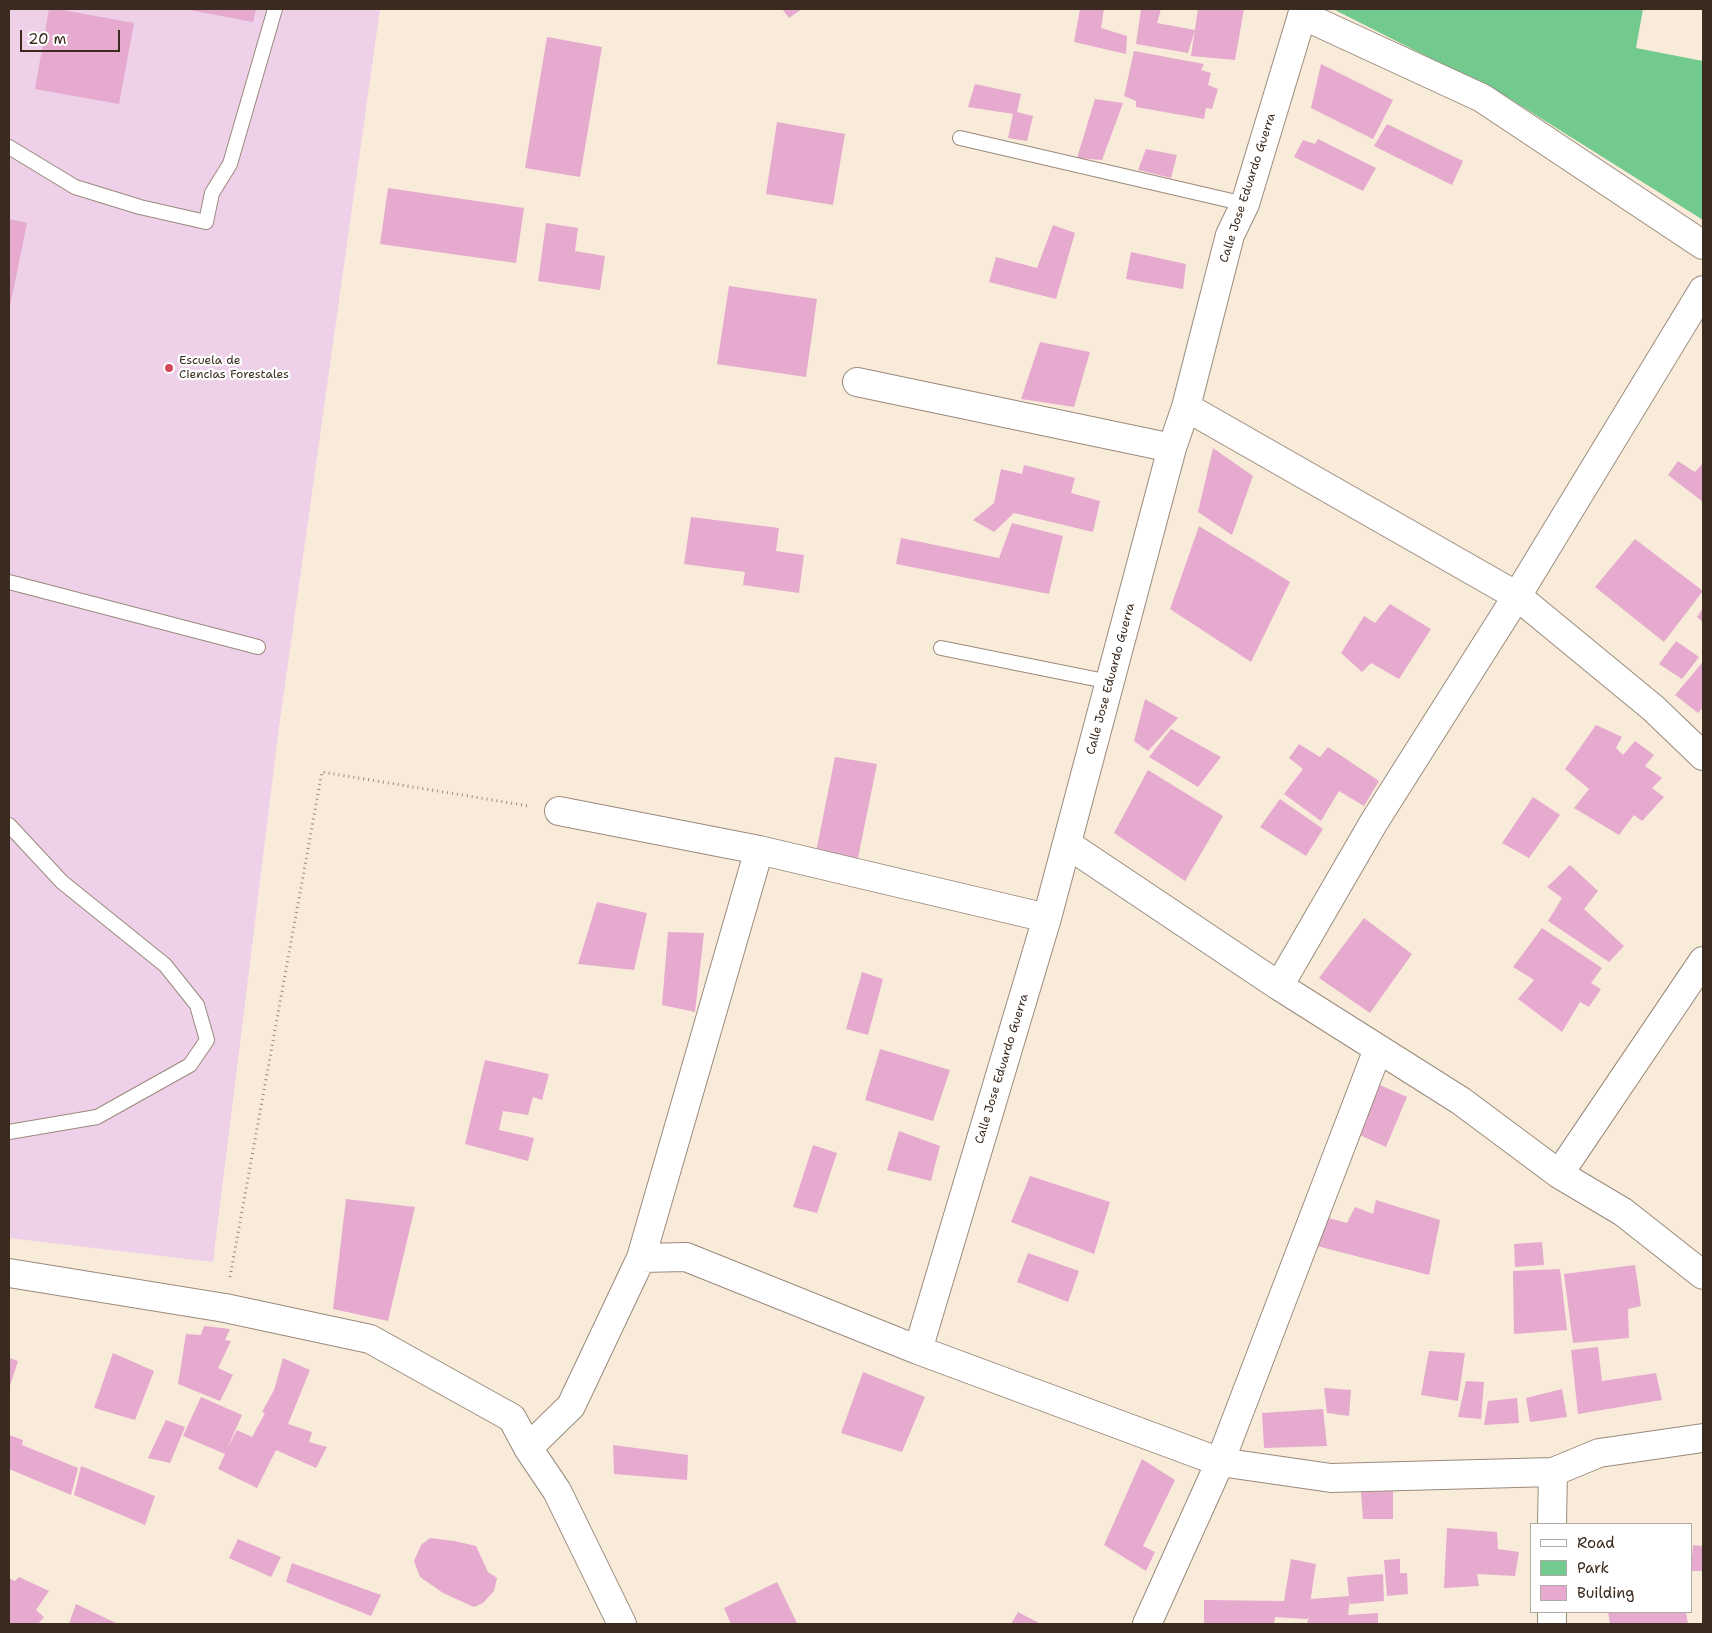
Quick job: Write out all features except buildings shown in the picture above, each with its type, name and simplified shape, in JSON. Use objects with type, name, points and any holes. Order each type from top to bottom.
[{"type":"street","name":"Calle Jose Eduardo Guerra","points":[[918,1350],[1047,918],[1172,448],[1186,406],[1230,235],[1245,204],[1303,12]]},
{"type":"street","points":[[1303,12],[1482,98],[1703,245]]},
{"type":"street","points":[[1279,986],[1374,822],[1517,596],[1703,290]]},
{"type":"street","points":[[857,382],[1172,448]]},
{"type":"street","points":[[1186,406],[1517,596],[1653,708],[1703,756]]},
{"type":"street","points":[[559,810],[758,850],[1047,918]]},
{"type":"street","points":[[1067,844],[1279,986],[1461,1101],[1558,1174],[1623,1212],[1703,1275]]},
{"type":"street","points":[[528,1448],[572,1406],[641,1258],[758,850]]},
{"type":"street","points":[[1558,1174],[1703,961]]},
{"type":"street","points":[[1147,1624],[1220,1462],[1378,1049]]},
{"type":"street","points":[[641,1258],[686,1257],[918,1350],[1220,1462],[1331,1478],[1553,1472],[1598,1453],[1703,1438]]},
{"type":"street","points":[[9,1273],[225,1308],[370,1339],[512,1418],[528,1448],[557,1491],[622,1624]]},
{"type":"street","points":[[1552,1523],[1553,1472]]},
{"type":"lane","points":[[9,147],[75,187],[140,206],[206,222],[212,193],[230,164],[275,9]]},
{"type":"lane","points":[[960,138],[1245,204]]},
{"type":"lane","points":[[9,582],[258,647]]},
{"type":"lane","points":[[942,648],[1110,682]]},
{"type":"lane","points":[[9,825],[62,882],[165,965],[196,1005],[207,1040],[190,1065],[97,1117],[9,1132]]},
{"type":"path","points":[[225,1308],[322,772],[559,810]]},
{"type":"shaded area","name":"Escuela de Ciencias Forestales","points":[[9,9],[380,9],[279,727],[213,1262],[9,1238]]},
{"type":"green space","points":[[1333,9],[1643,9],[1636,48],[1703,61],[1703,220],[1507,97]]},
{"type":"place","name":"Escuela de Ciencias Forestales","points":[[169,368]]}]
